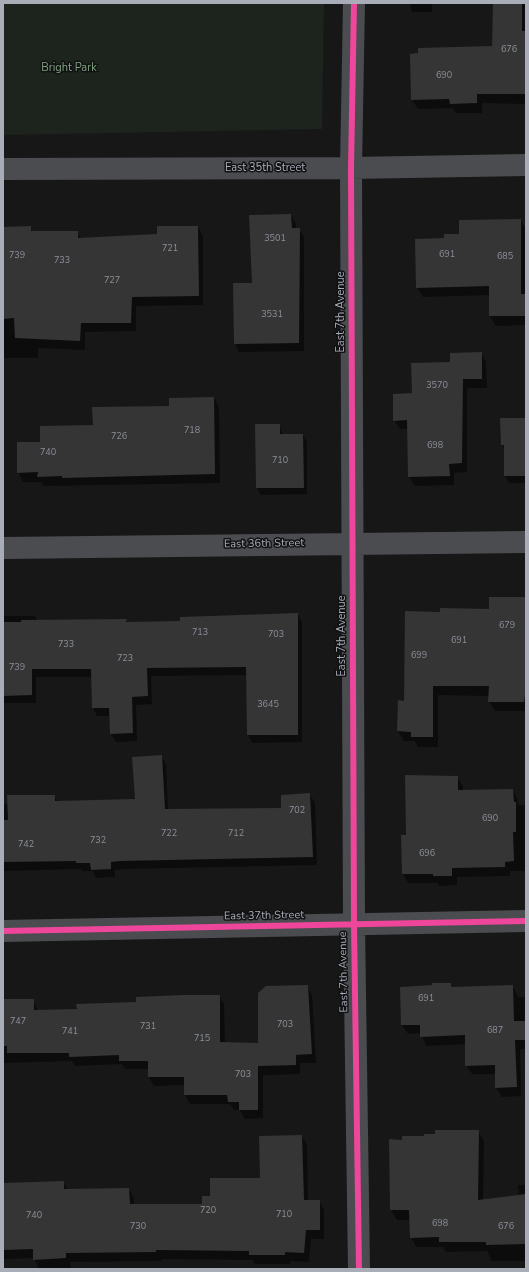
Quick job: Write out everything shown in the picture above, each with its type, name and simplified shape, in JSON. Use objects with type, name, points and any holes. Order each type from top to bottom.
[{"type":"street","name":"East 7th Avenue","points":[[354,3],[350,168],[354,924],[359,1269]]},
{"type":"street","name":"East 35th Street","points":[[3,169],[350,168],[526,165]]},
{"type":"street","name":"East 36th Street","points":[[3,548],[526,542]]},
{"type":"street","name":"East 37th Street","points":[[3,931],[526,921]]},
{"type":"green space","name":"Bright Park","points":[[3,3],[324,3],[322,129],[3,135]]},
{"type":"building","points":[[493,3],[522,3],[522,31],[526,31],[526,94],[477,94],[477,103],[450,104],[449,99],[411,100],[410,54],[418,53],[418,48],[492,46]]},
{"type":"building","points":[[291,214],[292,228],[300,228],[299,343],[234,344],[233,283],[252,283],[249,215]]},
{"type":"building","points":[[521,219],[521,294],[526,294],[526,316],[489,316],[489,286],[416,288],[415,239],[444,238],[444,234],[459,234],[459,220]]},
{"type":"building","points":[[31,226],[31,231],[78,231],[78,238],[157,234],[157,226],[198,226],[199,296],[132,297],[131,323],[81,323],[80,341],[15,338],[14,318],[3,319],[3,227]]},
{"type":"building","points":[[482,352],[482,379],[463,379],[462,463],[449,464],[450,476],[408,477],[407,420],[393,421],[393,394],[412,393],[411,363],[450,362],[450,353]]},
{"type":"building","points":[[214,397],[215,474],[62,478],[62,476],[37,477],[38,472],[17,473],[17,442],[40,442],[40,426],[93,425],[92,407],[169,406],[169,398]]},
{"type":"building","points":[[500,418],[526,418],[526,476],[504,476],[504,445],[501,445]]},
{"type":"building","points":[[255,424],[280,424],[280,434],[303,434],[304,488],[256,488]]},
{"type":"building","points":[[489,597],[525,597],[526,687],[524,702],[488,702],[489,686],[433,686],[433,737],[411,737],[411,732],[397,731],[398,700],[404,701],[405,611],[440,612],[440,608],[489,609]]},
{"type":"building","points":[[298,613],[298,735],[247,735],[246,667],[147,668],[148,696],[132,697],[133,733],[110,734],[109,708],[92,708],[91,669],[32,669],[32,695],[3,696],[3,622],[21,622],[21,620],[127,619],[126,622],[180,621],[180,617]]},
{"type":"building","points":[[162,755],[165,809],[281,808],[281,795],[310,793],[313,857],[120,861],[111,862],[111,869],[91,870],[90,863],[76,863],[76,861],[3,862],[3,820],[8,820],[7,795],[55,795],[55,801],[135,799],[132,757]]},
{"type":"building","points":[[405,775],[458,776],[458,790],[513,789],[514,802],[516,802],[516,832],[513,832],[514,861],[505,862],[505,867],[452,868],[452,876],[433,876],[433,874],[402,874],[401,835],[406,835]]},
{"type":"building","points":[[432,983],[451,983],[451,987],[513,985],[514,1021],[526,1021],[526,1040],[515,1040],[517,1087],[495,1088],[495,1065],[465,1066],[465,1035],[420,1037],[420,1025],[401,1025],[400,987],[432,985]]},
{"type":"building","points":[[308,985],[312,1054],[296,1055],[296,1065],[258,1066],[258,1110],[239,1110],[239,1102],[228,1102],[227,1095],[184,1095],[184,1077],[148,1077],[148,1061],[119,1061],[119,1055],[69,1057],[69,1053],[7,1053],[7,1046],[3,1046],[3,999],[34,999],[34,1010],[77,1009],[76,1004],[136,1002],[136,997],[183,995],[220,995],[220,1042],[258,1043],[258,993],[266,986]]},
{"type":"building","points":[[435,1130],[479,1130],[478,1200],[526,1194],[526,1244],[486,1245],[486,1242],[439,1242],[439,1237],[410,1238],[409,1210],[390,1210],[389,1139],[402,1140],[402,1136],[424,1136],[424,1134],[435,1134]]},
{"type":"building","points":[[302,1135],[304,1200],[320,1200],[320,1230],[306,1230],[304,1253],[285,1252],[285,1255],[249,1255],[249,1251],[156,1250],[156,1252],[66,1253],[66,1258],[33,1260],[33,1249],[3,1250],[3,1183],[64,1181],[64,1189],[129,1188],[130,1204],[202,1204],[202,1196],[210,1196],[210,1178],[260,1178],[259,1136]]},
{"type":"cycle path","points":[[354,3],[351,168],[354,924],[359,1269]]},
{"type":"cycle path","points":[[3,931],[526,921]]}]
